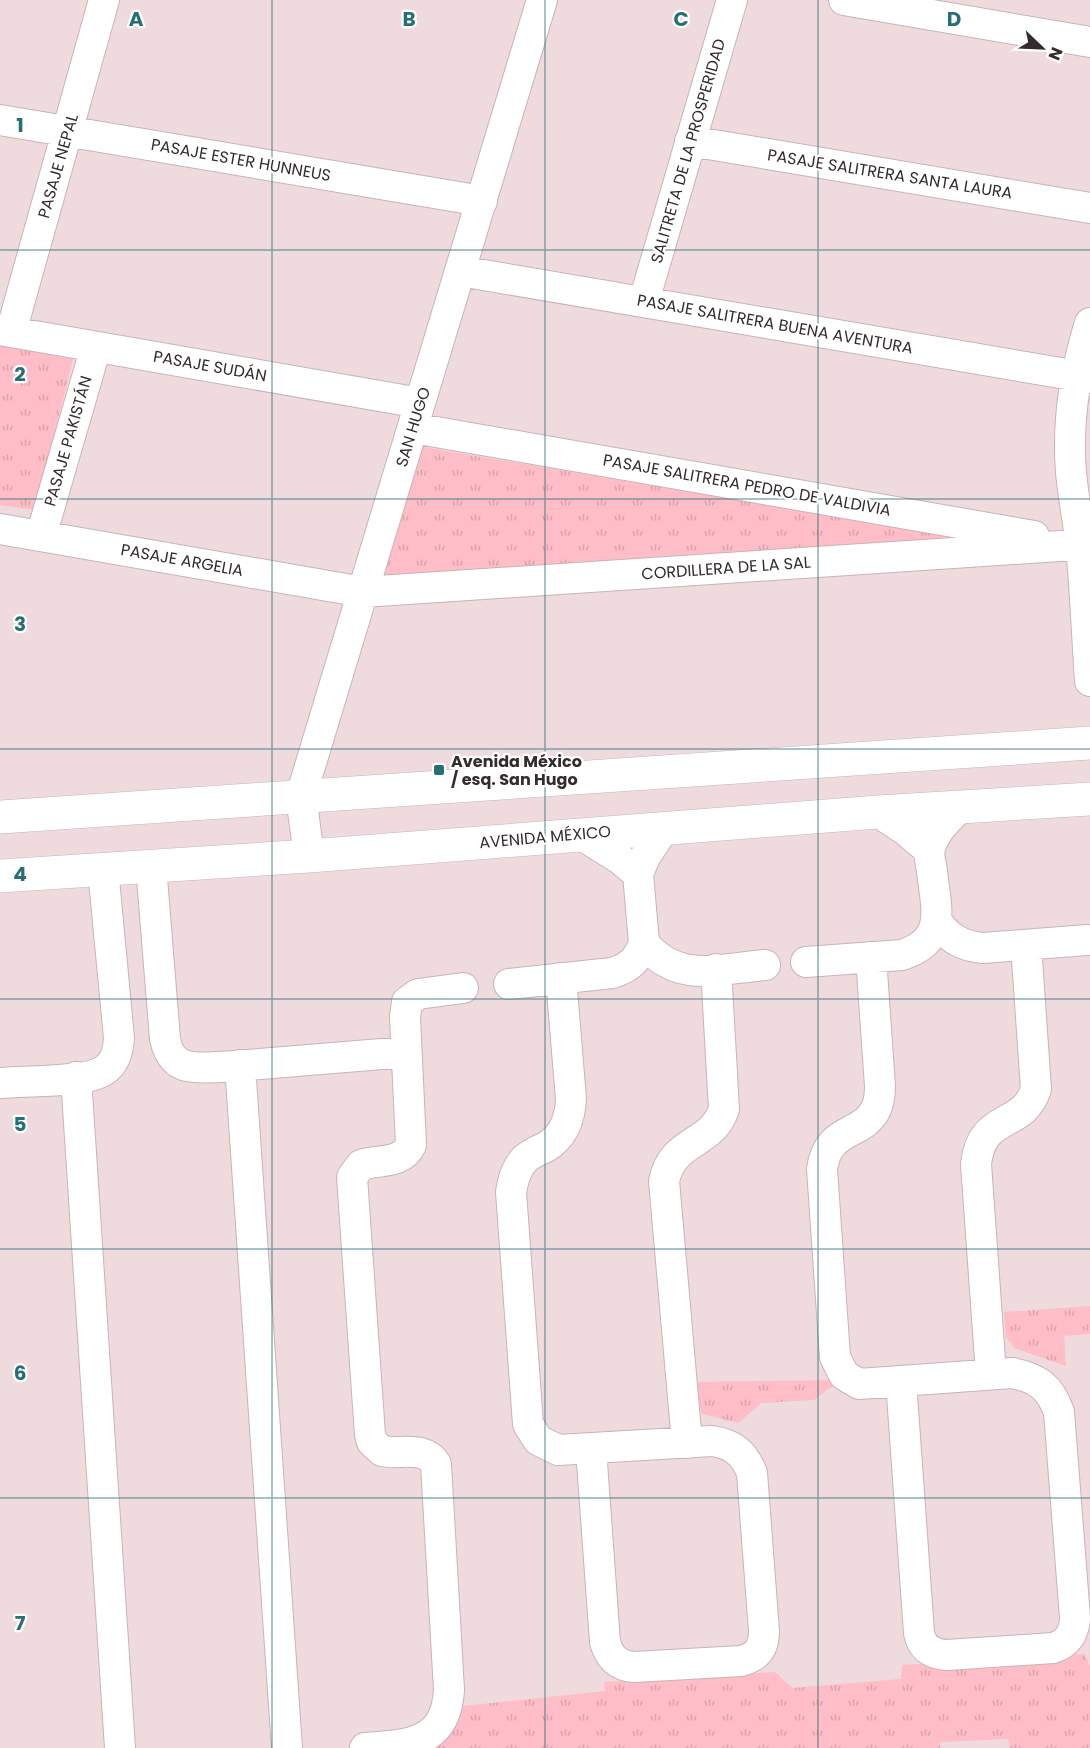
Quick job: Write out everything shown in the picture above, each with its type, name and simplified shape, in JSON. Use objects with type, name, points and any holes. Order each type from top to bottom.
[{"type":"main road","points":[[0,817],[1090,743]]},
{"type":"main road","name":"AVENIDA MÉXICO","points":[[0,876],[309,856],[878,812],[1090,799]]},
{"type":"street","name":"PASAJE NEPAL","points":[[5,331],[68,131],[104,0]]},
{"type":"street","name":"SAN HUGO","points":[[309,856],[301,796],[542,0]]},
{"type":"street","name":"SALITRETA DE LA PROSPERIDAD","points":[[644,301],[732,0]]},
{"type":"street","points":[[844,0],[1090,42]]},
{"type":"street","name":"PASAJE ESTER HUNNEUS","points":[[0,120],[482,201]]},
{"type":"street","name":"PASAJE SALITRERA SANTA LAURA","points":[[690,141],[1090,207]]},
{"type":"street","name":"PASAJE SALITRERA BUENA AVENTURA","points":[[460,271],[1083,376]]},
{"type":"street","points":[[1090,323],[1083,376],[1072,408],[1071,461],[1085,544],[1090,681]]},
{"type":"street","name":"PASAJE SUDÁN","points":[[5,331],[96,347],[417,416]]},
{"type":"street","name":"PASAJE PAKISTÁN","points":[[40,536],[96,347]]},
{"type":"street","name":"PASAJE SALITRERA PEDRO DE VALDIVIA","points":[[417,416],[1085,544]]},
{"type":"street","name":"PASAJE ARGELIA","points":[[0,529],[363,592]]},
{"type":"street","name":"CORDILLERA DE LA SAL","points":[[363,592],[1085,544]]},
{"type":"street","points":[[806,962],[902,955],[924,944],[932,934],[937,922],[930,850],[947,819],[960,807]]},
{"type":"street","points":[[878,812],[892,820],[930,850]]},
{"type":"street","points":[[509,984],[612,973],[634,962],[644,943],[638,874],[645,857],[664,828]]},
{"type":"street","points":[[580,834],[620,859],[638,874]]},
{"type":"street","points":[[151,866],[167,1050],[173,1058],[186,1066],[240,1065],[406,1052]]},
{"type":"street","points":[[0,1083],[99,1074],[106,1069],[116,1055],[118,1047],[104,869]]},
{"type":"street","points":[[937,922],[945,933],[969,947],[1087,940]]},
{"type":"street","points":[[644,943],[665,963],[680,969],[695,971],[765,965]]},
{"type":"street","points":[[991,1374],[976,1164],[980,1143],[986,1134],[1028,1106],[1036,1089],[1026,945]]},
{"type":"street","points":[[871,957],[879,1100],[875,1111],[864,1122],[831,1143],[824,1156],[822,1169],[835,1357],[844,1375],[859,1384],[991,1374],[1019,1375],[1040,1383],[1049,1391],[1059,1413],[1075,1618],[1071,1636],[1066,1642],[1053,1648],[947,1655],[937,1654],[923,1645],[919,1633],[901,1381]]},
{"type":"street","points":[[687,1443],[664,1181],[671,1161],[681,1149],[715,1127],[724,1109],[716,969]]},
{"type":"street","points":[[561,978],[571,1099],[570,1114],[565,1128],[557,1138],[548,1146],[526,1158],[517,1170],[510,1192],[528,1424],[538,1440],[558,1450],[712,1441],[731,1445],[739,1451],[747,1461],[752,1473],[764,1631],[764,1641],[760,1650],[748,1659],[634,1667],[620,1664],[608,1652],[605,1641],[591,1449]]},
{"type":"street","points":[[365,1748],[417,1742],[436,1728],[448,1704],[438,1472],[433,1459],[428,1455],[414,1452],[382,1452],[372,1442],[352,1177],[361,1165],[396,1160],[408,1152],[411,1145],[405,1009],[411,997],[463,988]]},
{"type":"street","points":[[240,1065],[287,1748]]},
{"type":"street","points":[[76,1077],[120,1748]]},
{"type":"green space","points":[[0,346],[74,356],[35,510],[0,505]]},
{"type":"green space","points":[[423,447],[975,540],[378,583]]},
{"type":"green space","points":[[1090,1306],[1090,1334],[1064,1336],[1066,1366],[1014,1348],[1006,1337],[1004,1312]]},
{"type":"green space","points":[[840,1380],[814,1400],[761,1403],[739,1423],[702,1414],[693,1382]]},
{"type":"green space","points":[[1085,1654],[1090,1667],[1090,1748],[1010,1748],[1008,1739],[940,1742],[940,1748],[430,1748],[454,1729],[454,1707],[605,1691],[604,1682],[775,1672],[792,1688],[901,1679],[902,1665]]},
{"type":"place","name":"Avenida México / esq. San Hugo","points":[[439,770]]}]
